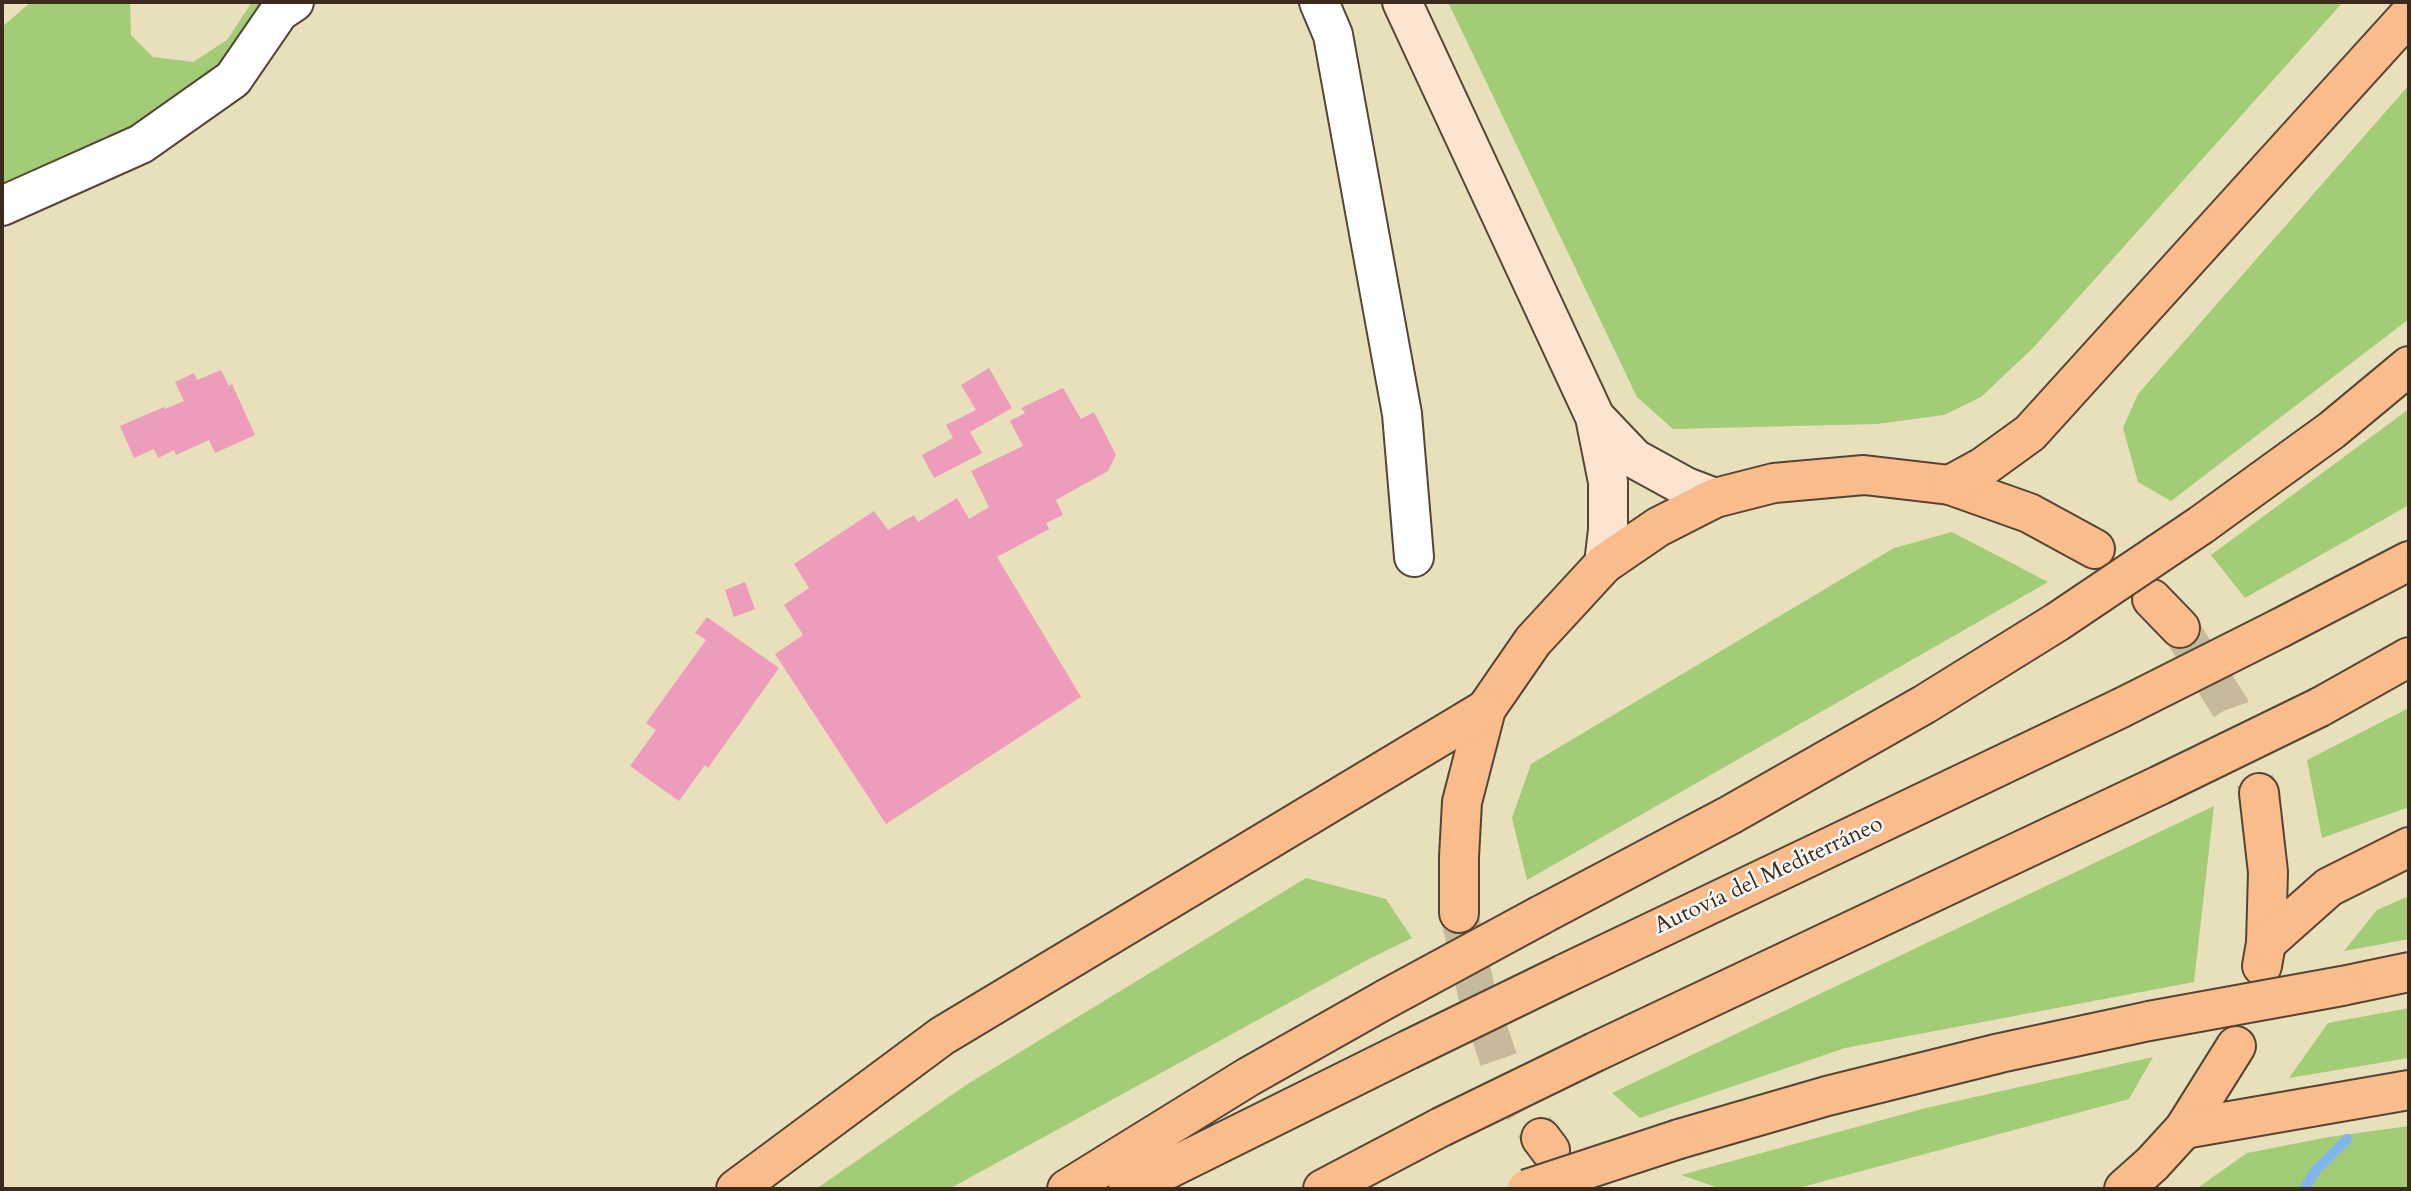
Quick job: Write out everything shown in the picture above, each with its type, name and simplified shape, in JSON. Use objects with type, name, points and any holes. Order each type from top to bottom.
[{"type":"main road","points":[[1402,2],[1595,417],[1608,482],[1608,530],[1604,564]]},
{"type":"main road","points":[[1950,485],[1983,467],[2030,433],[2409,15]]},
{"type":"main road","points":[[1067,1189],[1248,1077],[1386,999],[1730,815],[1891,724],[2057,622],[2201,525],[2332,430],[2409,366]]},
{"type":"main road","points":[[1595,417],[1635,459],[1686,487],[1715,498]]},
{"type":"main road","points":[[1459,913],[1462,802],[1486,709],[1533,641],[1604,564],[1658,527],[1715,498],[1774,483],[1864,475],[1950,485],[2029,513],[2095,549]]},
{"type":"main road","name":"Autovía del Mediterráneo","points":[[1128,1189],[1564,974],[2121,708],[2409,561]]},
{"type":"main road","points":[[2152,599],[2180,628]]},
{"type":"main road","points":[[1323,1189],[1441,1127],[1595,1052],[2160,785],[2319,707],[2409,657]]},
{"type":"main road","points":[[736,1189],[942,1036],[1486,709]]},
{"type":"main road","points":[[2259,793],[2268,872],[2264,954],[2329,887],[2409,847]]},
{"type":"main road","points":[[1527,1189],[1679,1139],[1827,1096],[2149,1021],[2409,972]]},
{"type":"main road","points":[[2124,1189],[2152,1164],[2184,1129],[2236,1046]]},
{"type":"main road","points":[[2184,1129],[2409,1090]]},
{"type":"street","points":[[2,206],[141,144],[233,79],[279,12],[295,2]]},
{"type":"street","points":[[1319,2],[1334,35],[1402,414],[1414,557]]},
{"type":"green space","points":[[31,2],[130,2],[131,35],[153,57],[193,62],[227,40],[252,2],[270,2],[217,71],[154,124],[2,191],[2,27]]},
{"type":"green space","points":[[1448,2],[2343,2],[2033,348],[1981,397],[1944,415],[1877,424],[1673,429],[1637,397]]},
{"type":"green space","points":[[2409,85],[2409,319],[2171,501],[2138,482],[2123,428],[2138,394]]},
{"type":"green space","points":[[2409,409],[2409,505],[2245,598],[2211,555]]},
{"type":"green space","points":[[1952,532],[2048,582],[1527,880],[1512,818],[1531,764],[1894,548]]},
{"type":"green space","points":[[2409,708],[2409,807],[2322,838],[2307,760]]},
{"type":"green space","points":[[2214,806],[2194,982],[1845,1048],[1640,1118],[1612,1093]]},
{"type":"green space","points":[[1306,878],[1386,899],[1412,938],[949,1189],[816,1189],[966,1085]]},
{"type":"green space","points":[[2409,896],[2409,939],[2344,951],[2377,910]]},
{"type":"green space","points":[[2409,1008],[2409,1058],[2289,1078],[2328,1023]]},
{"type":"green space","points":[[2153,1057],[2129,1099],[1795,1189],[1722,1189],[1681,1175],[1926,1108]]},
{"type":"green space","points":[[2409,1126],[2409,1189],[2196,1189],[2247,1153],[2329,1137]]},
{"type":"building","points":[[989,368],[1012,408],[970,432],[982,453],[934,478],[922,455],[953,438],[946,425],[976,410],[961,385]]},
{"type":"building","points":[[221,370],[229,386],[232,384],[255,435],[215,453],[209,440],[176,455],[174,450],[158,458],[154,449],[134,458],[120,426],[184,401],[175,382],[194,373],[197,380]]},
{"type":"building","points":[[1063,388],[1081,419],[1094,412],[1116,455],[1108,471],[1056,500],[1063,515],[1046,523],[1049,529],[997,557],[1081,697],[886,824],[775,654],[803,635],[784,605],[809,588],[794,564],[874,511],[888,530],[914,515],[918,522],[957,498],[969,519],[989,507],[971,471],[1023,446],[1010,421],[1025,413],[1021,408]]},
{"type":"building","points":[[745,582],[755,609],[734,617],[725,590]]},
{"type":"building","points":[[707,617],[779,668],[708,768],[705,765],[679,801],[630,766],[656,730],[646,723],[706,640],[695,633]]},
{"type":"waterway","points":[[2304,1189],[2316,1170],[2347,1139]]},
{"type":"tunnel","points":[[2180,628],[2230,707],[2259,793]]},
{"type":"tunnel","points":[[1459,913],[1479,1003],[1506,1080],[1541,1138]]}]
